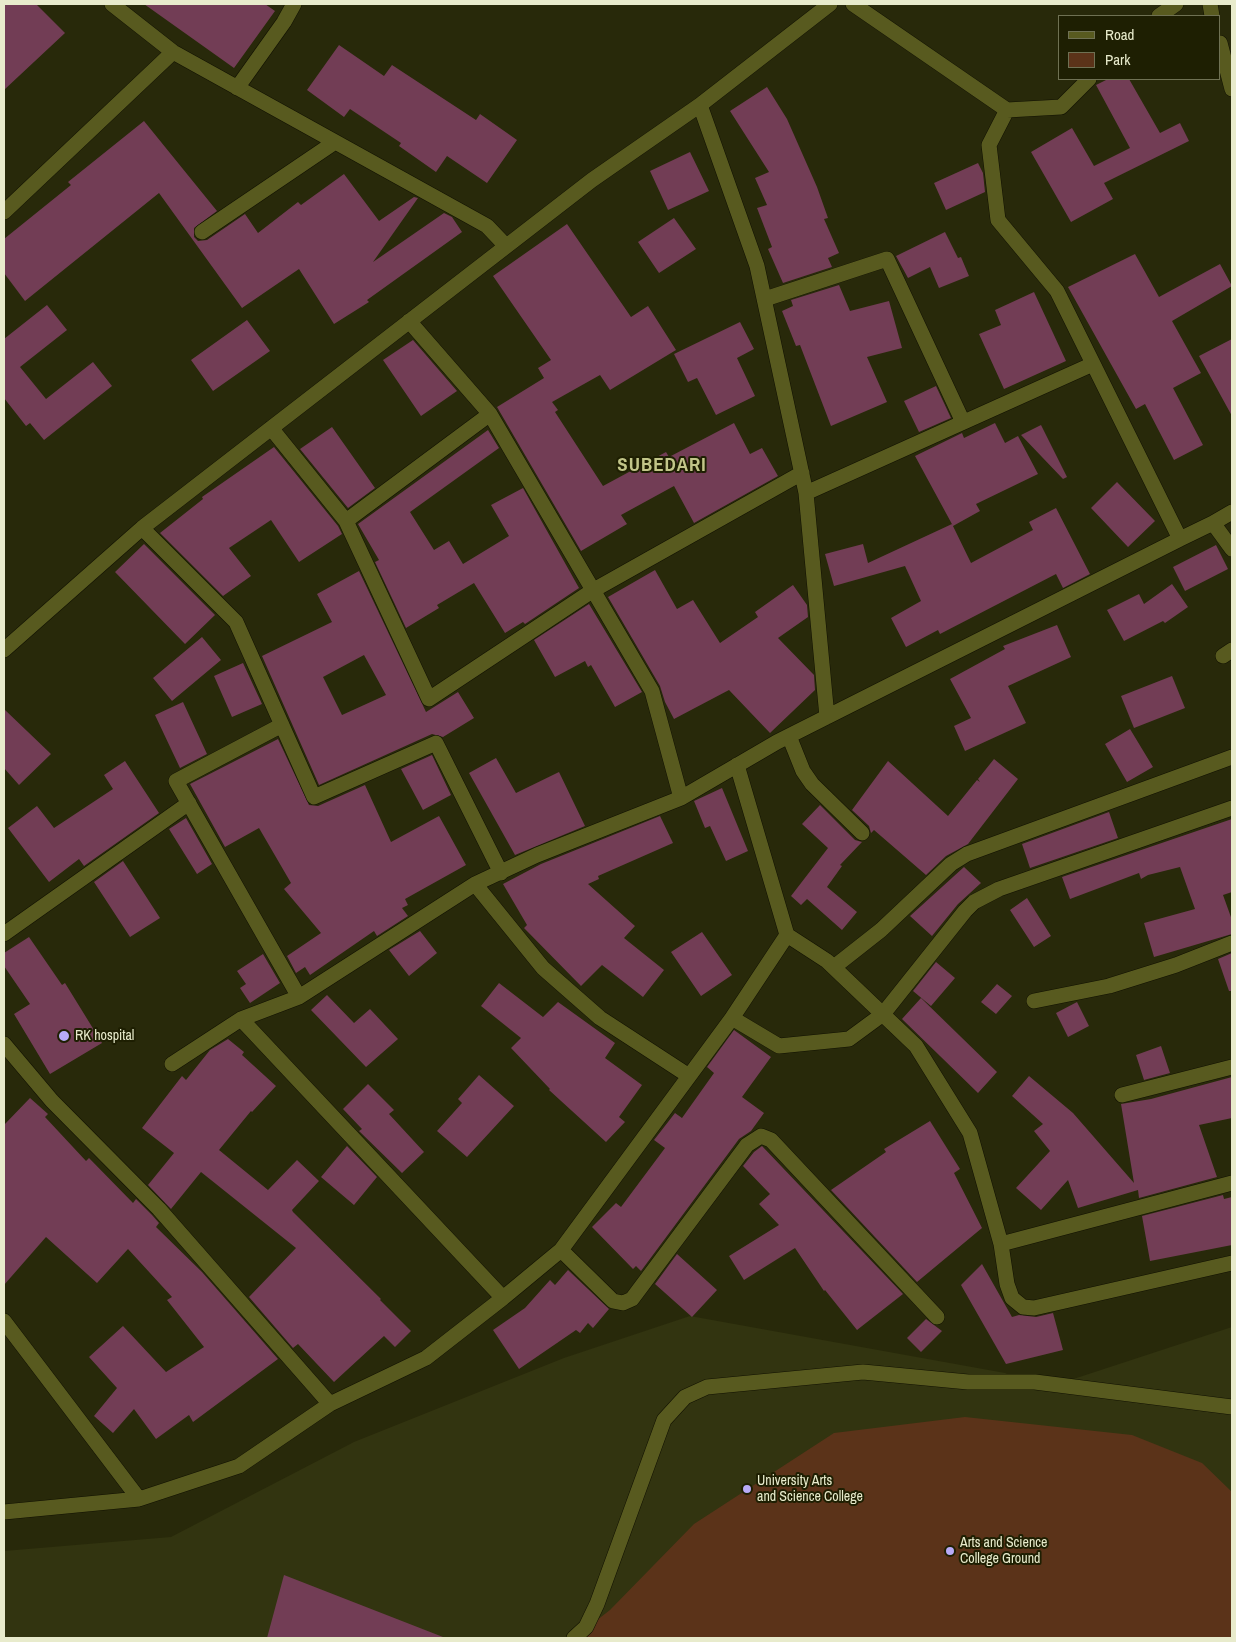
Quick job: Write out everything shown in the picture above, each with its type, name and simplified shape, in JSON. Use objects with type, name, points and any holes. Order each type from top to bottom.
[{"type":"street","points":[[112,4],[173,52],[487,226],[506,246]]},
{"type":"street","points":[[237,88],[284,22],[294,4]]},
{"type":"street","points":[[4,650],[142,528],[592,180],[700,104],[830,4]]},
{"type":"street","points":[[853,4],[1007,110],[1060,107],[1088,80]]},
{"type":"street","points":[[1160,15],[1176,4]]},
{"type":"street","points":[[1221,47],[1232,89]]},
{"type":"street","points":[[4,212],[173,52]]},
{"type":"street","points":[[700,104],[757,266],[802,473],[806,493],[827,718]]},
{"type":"street","points":[[1007,110],[990,145],[998,220],[1057,291],[1180,539]]},
{"type":"street","points":[[202,232],[336,142]]},
{"type":"street","points":[[765,299],[887,259],[963,422]]},
{"type":"street","points":[[409,321],[490,414],[652,691],[681,798]]},
{"type":"street","points":[[806,493],[1093,364]]},
{"type":"street","points":[[346,521],[490,414]]},
{"type":"street","points":[[271,428],[346,521],[429,699],[592,591],[802,473]]},
{"type":"street","points":[[172,1064],[242,1019],[299,997],[475,884],[537,855],[681,798],[789,736],[1232,512]]},
{"type":"street","points":[[1213,523],[1232,549]]},
{"type":"street","points":[[142,528],[236,622],[314,797],[436,742],[502,873]]},
{"type":"street","points":[[282,725],[176,781],[299,997]]},
{"type":"street","points":[[789,736],[803,771],[812,784],[862,833]]},
{"type":"street","points":[[834,968],[882,930],[952,864],[967,854],[1232,757]]},
{"type":"street","points":[[737,765],[787,935],[834,968],[916,1046],[970,1133],[1001,1244],[1007,1284],[1012,1298],[1023,1307],[1034,1308],[1232,1263]]},
{"type":"street","points":[[4,934],[188,803]]},
{"type":"street","points":[[732,1018],[779,1046],[849,1039],[883,1014],[974,902],[999,889],[1232,808]]},
{"type":"street","points":[[475,884],[543,968],[600,1018],[689,1076]]},
{"type":"street","points":[[4,1512],[139,1499],[239,1466],[330,1404],[426,1358],[561,1250],[732,1018],[787,935]]},
{"type":"street","points":[[1034,1001],[1109,986],[1176,965],[1232,943]]},
{"type":"street","points":[[242,1019],[503,1298]]},
{"type":"street","points":[[4,1044],[52,1100],[159,1209],[330,1404]]},
{"type":"street","points":[[1122,1095],[1232,1067]]},
{"type":"street","points":[[561,1250],[613,1301],[623,1304],[632,1299],[747,1145],[761,1136],[771,1140],[937,1317]]},
{"type":"street","points":[[1001,1244],[1232,1183]]},
{"type":"street","points":[[4,1321],[139,1499]]},
{"type":"street","points":[[574,1638],[586,1627],[597,1604],[664,1420],[684,1397],[707,1387],[862,1372],[968,1382],[1035,1382],[1232,1407]]},
{"type":"shaded area","name":"University Arts and Science College","points":[[690,1316],[1005,1373],[1034,1388],[1043,1389],[1232,1327],[1232,1638],[4,1638],[4,1551],[171,1537],[354,1442],[564,1358]]},
{"type":"green space","name":"Arts and Science College Ground","points":[[965,1417],[1132,1435],[1202,1463],[1232,1492],[1232,1638],[574,1638],[610,1610],[694,1524],[834,1433]]},
{"type":"building","points":[[4,4],[36,4],[65,33],[4,90]]},
{"type":"building","points":[[144,4],[265,4],[275,11],[234,68]]},
{"type":"building","points":[[339,45],[384,76],[392,65],[476,120],[480,114],[517,140],[487,183],[447,156],[436,172],[399,146],[401,143],[350,109],[344,117],[307,90]]},
{"type":"building","points":[[1106,80],[1130,80],[1160,133],[1180,123],[1189,141],[1104,183],[1113,199],[1071,222],[1031,152],[1072,128],[1094,166],[1130,148],[1096,85]]},
{"type":"building","points":[[767,87],[787,119],[817,187],[828,218],[824,219],[839,253],[828,258],[832,267],[783,283],[768,249],[772,247],[757,208],[767,205],[755,178],[769,172],[730,111]]},
{"type":"building","points":[[144,121],[217,211],[194,228],[194,237],[198,241],[207,240],[245,214],[258,233],[298,202],[301,205],[344,174],[379,221],[414,197],[418,198],[373,262],[444,213],[452,217],[462,232],[367,300],[369,302],[334,324],[299,269],[242,308],[159,193],[25,301],[4,273],[4,239],[71,185],[68,182]]},
{"type":"building","points":[[690,152],[709,191],[668,210],[650,171]]},
{"type":"building","points":[[978,163],[983,173],[985,192],[946,210],[934,183]]},
{"type":"building","points":[[674,218],[696,249],[659,273],[638,242]]},
{"type":"building","points":[[567,224],[631,317],[648,306],[676,350],[610,390],[600,375],[552,402],[558,410],[555,412],[603,486],[666,452],[669,457],[734,423],[750,454],[762,448],[778,476],[694,523],[674,486],[621,515],[627,524],[581,551],[497,407],[544,378],[538,368],[551,360],[493,276]]},
{"type":"building","points":[[945,232],[958,258],[961,257],[969,276],[939,288],[930,267],[908,278],[896,256]]},
{"type":"building","points":[[1135,254],[1159,297],[1220,264],[1232,286],[1172,321],[1201,373],[1173,388],[1203,445],[1174,460],[1145,404],[1136,409],[1068,287]]},
{"type":"building","points":[[839,285],[850,311],[889,301],[902,348],[867,357],[887,402],[831,426],[800,345],[796,346],[782,311],[793,306],[791,300]]},
{"type":"building","points":[[1034,292],[1066,361],[1004,389],[979,334],[1001,325],[995,310]]},
{"type":"building","points":[[47,305],[67,330],[20,367],[46,399],[93,362],[112,386],[44,440],[30,423],[26,426],[4,398],[4,339]]},
{"type":"building","points":[[247,320],[270,351],[213,391],[191,360]]},
{"type":"building","points":[[740,322],[754,349],[737,358],[755,396],[716,415],[697,378],[688,382],[674,354]]},
{"type":"building","points":[[1232,339],[1232,416],[1199,356]]},
{"type":"building","points":[[413,340],[457,391],[421,416],[383,360]]},
{"type":"building","points":[[936,386],[951,418],[919,432],[904,401]]},
{"type":"building","points":[[995,423],[1005,443],[1018,436],[1038,474],[976,504],[980,511],[953,526],[915,456],[962,433],[964,438]]},
{"type":"building","points":[[1041,425],[1067,477],[1063,479],[1021,435]]},
{"type":"building","points":[[332,427],[375,488],[348,508],[300,449]]},
{"type":"building","points":[[488,430],[499,448],[410,512],[434,550],[449,541],[463,564],[509,536],[491,505],[523,488],[579,588],[525,624],[523,622],[505,633],[474,583],[437,605],[439,608],[406,628],[375,562],[379,560],[358,524]]},
{"type":"building","points":[[274,447],[338,526],[342,534],[299,562],[271,520],[229,548],[251,576],[223,596],[160,533],[203,499],[202,497]]},
{"type":"building","points":[[1117,482],[1155,521],[1128,547],[1091,508]]},
{"type":"building","points":[[1056,508],[1090,574],[1063,588],[1056,574],[940,634],[938,630],[906,647],[891,618],[921,601],[905,566],[834,586],[825,554],[863,544],[868,563],[952,524],[971,563],[1033,530],[1029,522]]},
{"type":"building","points":[[144,544],[215,615],[185,644],[115,572]]},
{"type":"building","points":[[1216,545],[1228,569],[1185,591],[1173,567]]},
{"type":"building","points":[[655,570],[677,609],[693,600],[720,643],[758,617],[755,612],[793,585],[807,605],[808,617],[778,638],[814,675],[815,690],[770,733],[729,690],[674,719],[665,702],[660,686],[608,597]]},
{"type":"building","points":[[359,571],[426,712],[458,692],[474,718],[443,737],[432,734],[319,785],[262,656],[332,622],[317,594]],"holes":[[[364,655],[386,695],[342,715],[323,677]]]},
{"type":"building","points":[[1172,584],[1188,607],[1165,623],[1163,621],[1124,641],[1107,610],[1139,594],[1144,604]]},
{"type":"building","points":[[589,604],[642,692],[615,707],[591,665],[588,667],[585,661],[555,677],[534,640]]},
{"type":"building","points":[[1057,625],[1071,657],[1008,686],[1026,723],[965,751],[954,726],[971,718],[950,679],[1005,649],[1003,646]]},
{"type":"building","points":[[202,637],[221,660],[172,701],[153,678]]},
{"type":"building","points":[[243,663],[262,704],[232,717],[214,676]]},
{"type":"building","points":[[1172,676],[1185,708],[1134,728],[1121,696]]},
{"type":"building","points":[[183,702],[207,754],[180,768],[155,715]]},
{"type":"building","points":[[4,709],[51,754],[19,785],[4,768]]},
{"type":"building","points":[[1130,729],[1153,767],[1127,782],[1105,744]]},
{"type":"building","points":[[278,739],[309,805],[318,806],[365,785],[391,842],[439,816],[466,865],[405,899],[408,905],[402,908],[408,916],[377,936],[374,931],[310,975],[305,967],[296,973],[287,956],[321,933],[284,889],[291,883],[259,828],[225,847],[190,784]]},
{"type":"building","points":[[432,755],[451,795],[423,810],[401,769]]},
{"type":"building","points":[[496,758],[516,793],[559,772],[585,826],[515,855],[469,773]]},
{"type":"building","points":[[994,759],[1018,779],[968,844],[946,856],[926,875],[874,830],[871,833],[869,826],[852,810],[888,761],[948,816],[977,780],[980,782],[978,779]]},
{"type":"building","points":[[125,761],[159,813],[84,866],[79,859],[49,882],[8,828],[37,806],[54,828],[113,789],[104,775]]},
{"type":"building","points":[[722,788],[748,851],[726,861],[710,826],[705,828],[694,801]]},
{"type":"building","points":[[820,805],[855,840],[862,842],[840,865],[842,866],[827,887],[857,912],[842,930],[807,899],[801,905],[791,896],[828,848],[802,824]]},
{"type":"building","points":[[1109,812],[1118,838],[1030,868],[1022,844]]},
{"type":"building","points":[[660,816],[673,843],[598,876],[599,879],[588,884],[635,926],[624,938],[664,970],[643,997],[602,965],[581,986],[524,928],[527,925],[503,884],[541,864]]},
{"type":"building","points":[[186,818],[212,864],[197,874],[169,829]]},
{"type":"building","points":[[1232,819],[1232,892],[1223,895],[1232,920],[1232,934],[1154,957],[1144,923],[1195,909],[1180,867],[1148,875],[1141,879],[1139,873],[1070,899],[1062,877]]},
{"type":"building","points":[[123,861],[160,918],[130,937],[94,882]]},
{"type":"building","points":[[964,867],[981,883],[958,904],[932,936],[910,916]]},
{"type":"building","points":[[1027,898],[1051,936],[1034,947],[1010,910]]},
{"type":"building","points":[[420,931],[437,953],[409,976],[389,950]]},
{"type":"building","points":[[702,932],[732,975],[701,996],[671,952]]},
{"type":"building","points":[[29,937],[62,985],[65,983],[102,1043],[50,1074],[14,1014],[30,1004],[4,966],[4,953]]},
{"type":"building","points":[[1232,953],[1232,991],[1229,991],[1218,959]]},
{"type":"building","points":[[263,954],[280,983],[250,1003],[240,988],[246,984],[237,971]]},
{"type":"building","points":[[936,962],[955,978],[931,1006],[913,991]]},
{"type":"building","points":[[499,983],[543,1017],[558,1002],[615,1043],[605,1058],[642,1085],[619,1117],[625,1122],[606,1142],[549,1090],[511,1048],[521,1038],[481,1006]]},
{"type":"building","points":[[997,984],[1012,996],[996,1014],[981,1002]]},
{"type":"building","points":[[327,995],[354,1023],[370,1009],[398,1039],[366,1067],[311,1010]]},
{"type":"building","points":[[921,998],[997,1072],[978,1093],[902,1019]]},
{"type":"building","points":[[1077,1002],[1089,1026],[1068,1037],[1056,1013]]},
{"type":"building","points":[[734,1030],[771,1057],[742,1097],[764,1113],[751,1131],[739,1139],[641,1271],[636,1266],[633,1269],[592,1227],[616,1203],[621,1207],[665,1148],[654,1140],[675,1113],[682,1118],[714,1073],[707,1067]]},
{"type":"building","points":[[228,1039],[244,1052],[242,1055],[276,1086],[251,1111],[219,1150],[268,1190],[297,1160],[319,1181],[292,1210],[293,1212],[411,1331],[395,1347],[384,1336],[334,1382],[298,1344],[293,1348],[249,1297],[296,1248],[201,1172],[171,1209],[148,1185],[174,1153],[142,1128],[182,1076],[186,1080],[210,1050]]},
{"type":"building","points":[[1161,1046],[1170,1073],[1144,1080],[1136,1055]]},
{"type":"building","points":[[479,1075],[514,1106],[467,1157],[437,1131],[462,1103],[458,1099]]},
{"type":"building","points":[[1029,1076],[1073,1113],[1134,1183],[1121,1104],[1151,1099],[1232,1077],[1232,1118],[1199,1125],[1217,1177],[1139,1198],[1138,1190],[1078,1208],[1068,1180],[1041,1210],[1016,1188],[1050,1151],[1034,1131],[1043,1124],[1012,1096]]},
{"type":"building","points":[[368,1084],[394,1110],[389,1114],[424,1152],[402,1173],[359,1131],[362,1129],[343,1109]]},
{"type":"building","points":[[30,1098],[48,1114],[45,1117],[86,1161],[89,1158],[133,1203],[136,1199],[152,1215],[159,1223],[156,1227],[202,1272],[278,1359],[193,1422],[189,1415],[156,1439],[134,1409],[113,1433],[94,1416],[117,1388],[89,1357],[123,1326],[166,1372],[204,1347],[167,1300],[172,1297],[128,1249],[97,1283],[46,1237],[4,1285],[4,1125]]},
{"type":"building","points":[[930,1121],[960,1169],[954,1173],[982,1228],[917,1282],[831,1190],[886,1152],[884,1149]]},
{"type":"building","points":[[347,1146],[377,1177],[354,1205],[321,1177]]},
{"type":"building","points":[[762,1146],[903,1294],[857,1330],[824,1291],[795,1248],[744,1280],[729,1256],[779,1225],[759,1204],[770,1194],[743,1166],[754,1152]]},
{"type":"building","points":[[1223,1195],[1224,1199],[1232,1197],[1232,1245],[1150,1261],[1142,1216]]},
{"type":"building","points":[[677,1254],[717,1290],[692,1317],[655,1284]]},
{"type":"building","points":[[982,1264],[1012,1317],[1019,1315],[1036,1317],[1053,1313],[1063,1350],[1006,1364],[961,1285]]},
{"type":"building","points":[[568,1270],[609,1309],[593,1328],[588,1323],[580,1333],[576,1330],[519,1369],[493,1330],[525,1308],[550,1280],[555,1285]]},
{"type":"building","points":[[926,1319],[942,1331],[921,1352],[907,1338]]},
{"type":"building","points":[[284,1575],[443,1637],[443,1638],[267,1638]]},
{"type":"place","name":"RK hospital","points":[[64,1036]]},
{"type":"place","name":"University Arts and Science College","points":[[747,1489]]},
{"type":"place","name":"Arts and Science College Ground","points":[[950,1551]]},
{"type":"district","name":"SUBEDARI","points":[[662,466]]}]
